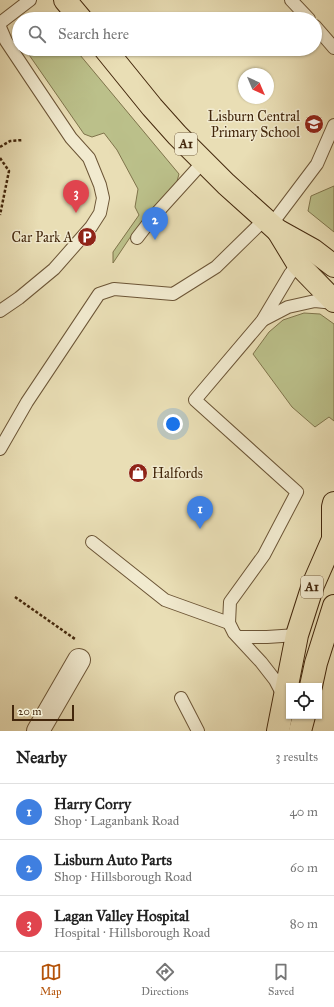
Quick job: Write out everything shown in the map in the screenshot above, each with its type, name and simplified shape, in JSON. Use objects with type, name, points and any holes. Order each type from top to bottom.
[{"type":"highway","points":[[65,0],[75,12]]},
{"type":"highway","name":"A1","points":[[111,56],[152,107],[203,162],[305,257],[334,302]]},
{"type":"highway","name":"A1","points":[[305,257],[334,266]]},
{"type":"highway","name":"A1","points":[[278,731],[297,635],[313,585],[333,539],[332,507],[334,503]]},
{"type":"highway","name":"A1","points":[[312,683],[316,663],[334,606]]},
{"type":"highway","points":[[300,731],[303,719]]},
{"type":"street","points":[[38,731],[80,651]]},
{"type":"lane","points":[[14,12],[30,0]]},
{"type":"lane","points":[[291,0],[302,12]]},
{"type":"lane","points":[[0,23],[12,14]]},
{"type":"lane","points":[[0,27],[12,50]]},
{"type":"lane","points":[[322,34],[334,48]]},
{"type":"lane","points":[[0,311],[54,269],[91,227],[100,213],[102,198],[100,185],[90,158],[71,138],[16,56]]},
{"type":"lane","points":[[0,449],[27,402],[99,294],[114,289],[173,294],[216,266],[271,224],[317,164],[334,125]]},
{"type":"lane","points":[[137,238],[154,216],[203,162]]},
{"type":"lane","points":[[284,697],[270,674],[234,633],[229,623],[230,602],[264,555],[297,492],[195,400],[262,321],[290,274],[305,257]]},
{"type":"lane","points":[[262,321],[288,307],[314,301],[334,302]]},
{"type":"lane","points":[[92,542],[165,600],[229,623]]},
{"type":"lane","points":[[239,637],[267,638],[297,635]]},
{"type":"lane","points":[[181,698],[198,731]]},
{"type":"path","points":[[0,147],[10,141],[23,140]]},
{"type":"path","points":[[0,158],[9,172],[0,214]]},
{"type":"path","points":[[15,597],[80,651]]},
{"type":"green space","points":[[30,56],[81,56],[179,174],[176,185],[131,236],[113,263],[113,252],[139,215],[135,207],[138,189],[117,150],[104,133],[92,137],[84,134]]},
{"type":"green space","points":[[334,186],[334,232],[308,211],[311,196]]},
{"type":"green space","points":[[304,313],[320,314],[334,324],[334,421],[329,417],[315,427],[292,407],[253,354],[269,332],[283,320]]},
{"type":"place","name":"Lisburn Central Primary School","points":[[314,124]]},
{"type":"place","name":"Lagan Valley Hospital","points":[[76,213]]},
{"type":"place","name":"Car Park A","points":[[87,237]]},
{"type":"place","name":"Lisburn Auto Parts","points":[[155,240]]},
{"type":"place","name":"Halfords","points":[[138,473]]},
{"type":"place","name":"Harry Corry","points":[[200,529]]}]
